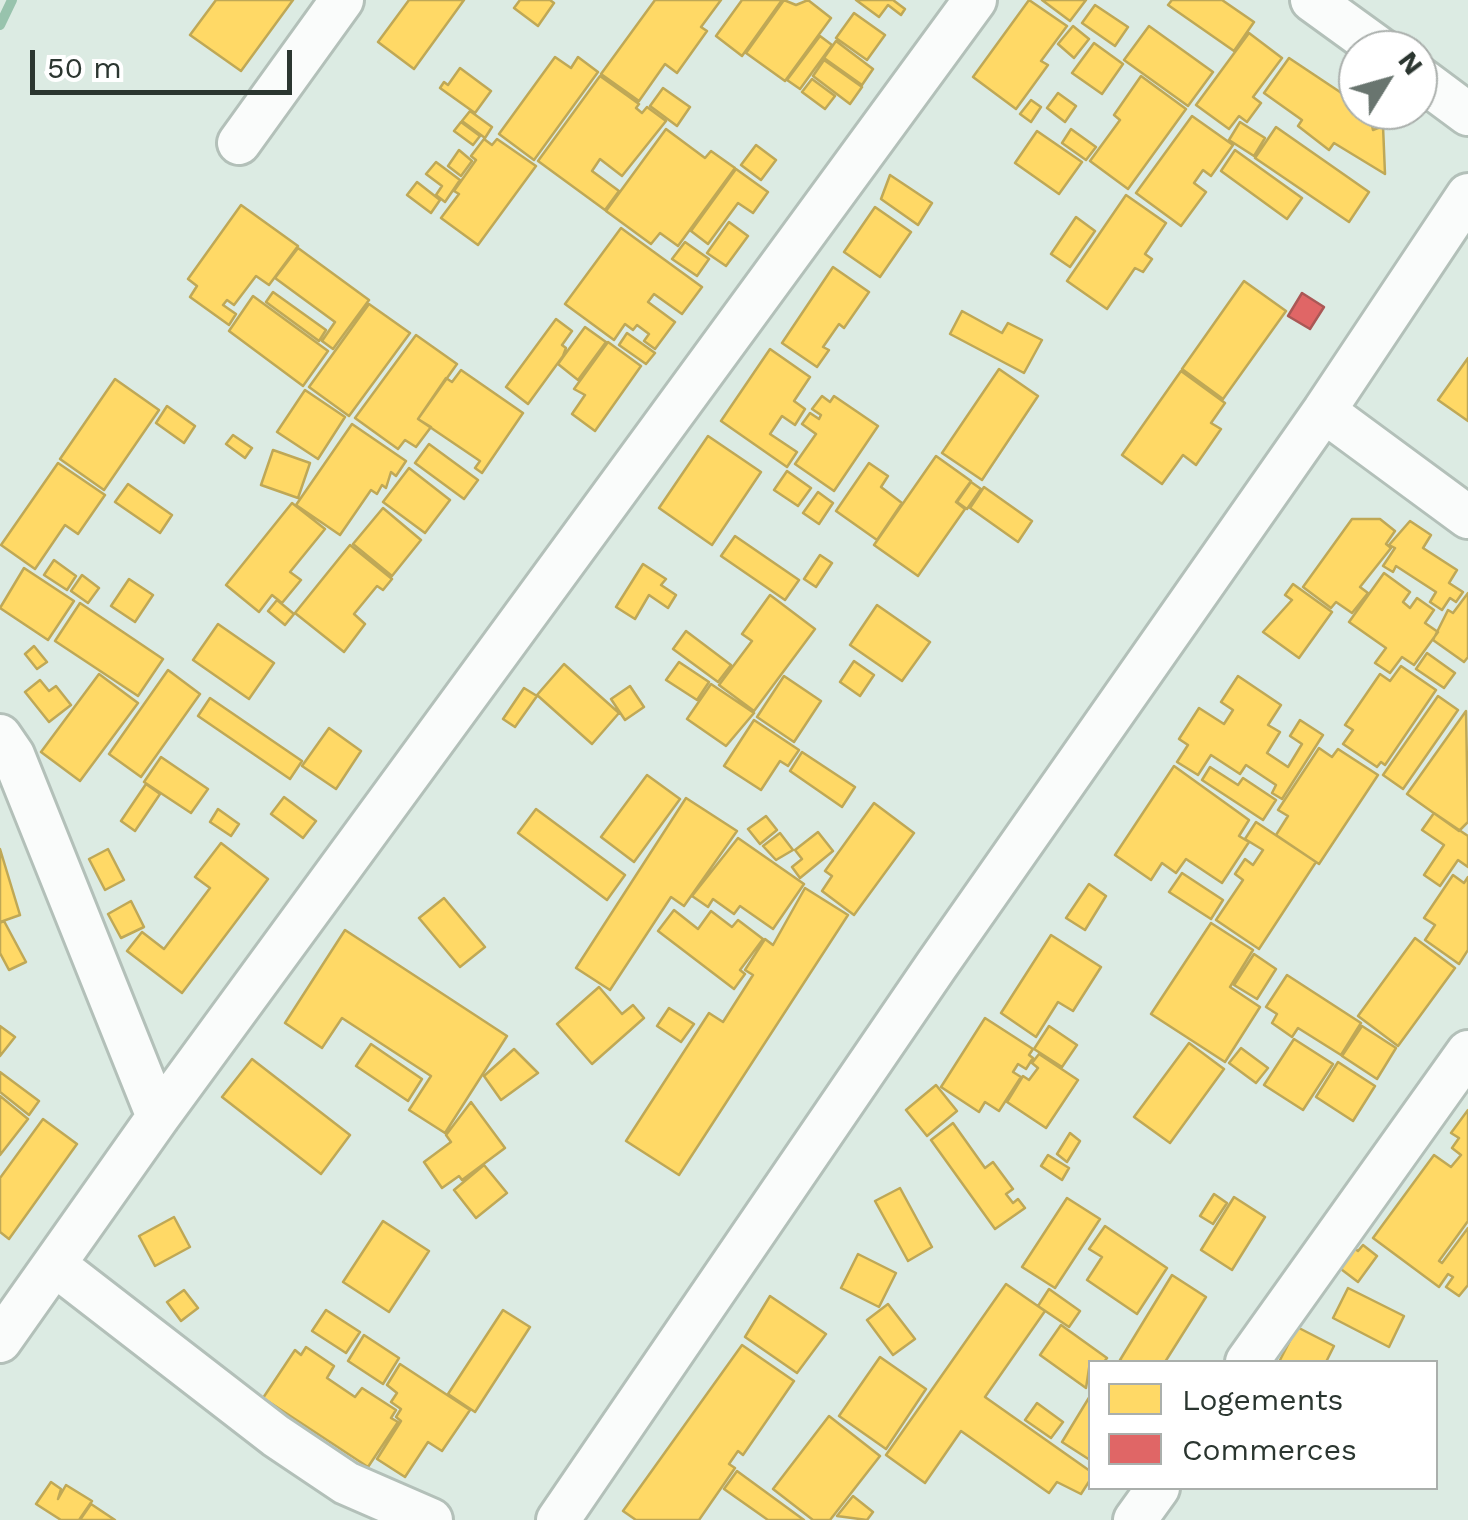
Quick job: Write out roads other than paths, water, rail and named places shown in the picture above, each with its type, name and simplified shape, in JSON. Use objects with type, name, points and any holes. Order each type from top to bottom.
[{"type":"street","points":[[239,142],[342,0]]},
{"type":"street","points":[[0,1341],[158,1117],[975,0]]},
{"type":"street","points":[[1312,0],[1353,30]]},
{"type":"street","points":[[1438,92],[1468,114]]},
{"type":"street","points":[[558,1520],[936,966],[1324,411],[1468,196]]},
{"type":"street","points":[[1324,411],[1468,518]]},
{"type":"street","points":[[0,736],[13,755],[158,1117]]},
{"type":"street","points":[[1248,1360],[1468,1052]]},
{"type":"street","points":[[56,1265],[276,1436],[346,1483],[431,1520]]},
{"type":"street","points":[[1135,1520],[1157,1490]]},
{"type":"waterway","points":[[0,25],[12,0]]}]
